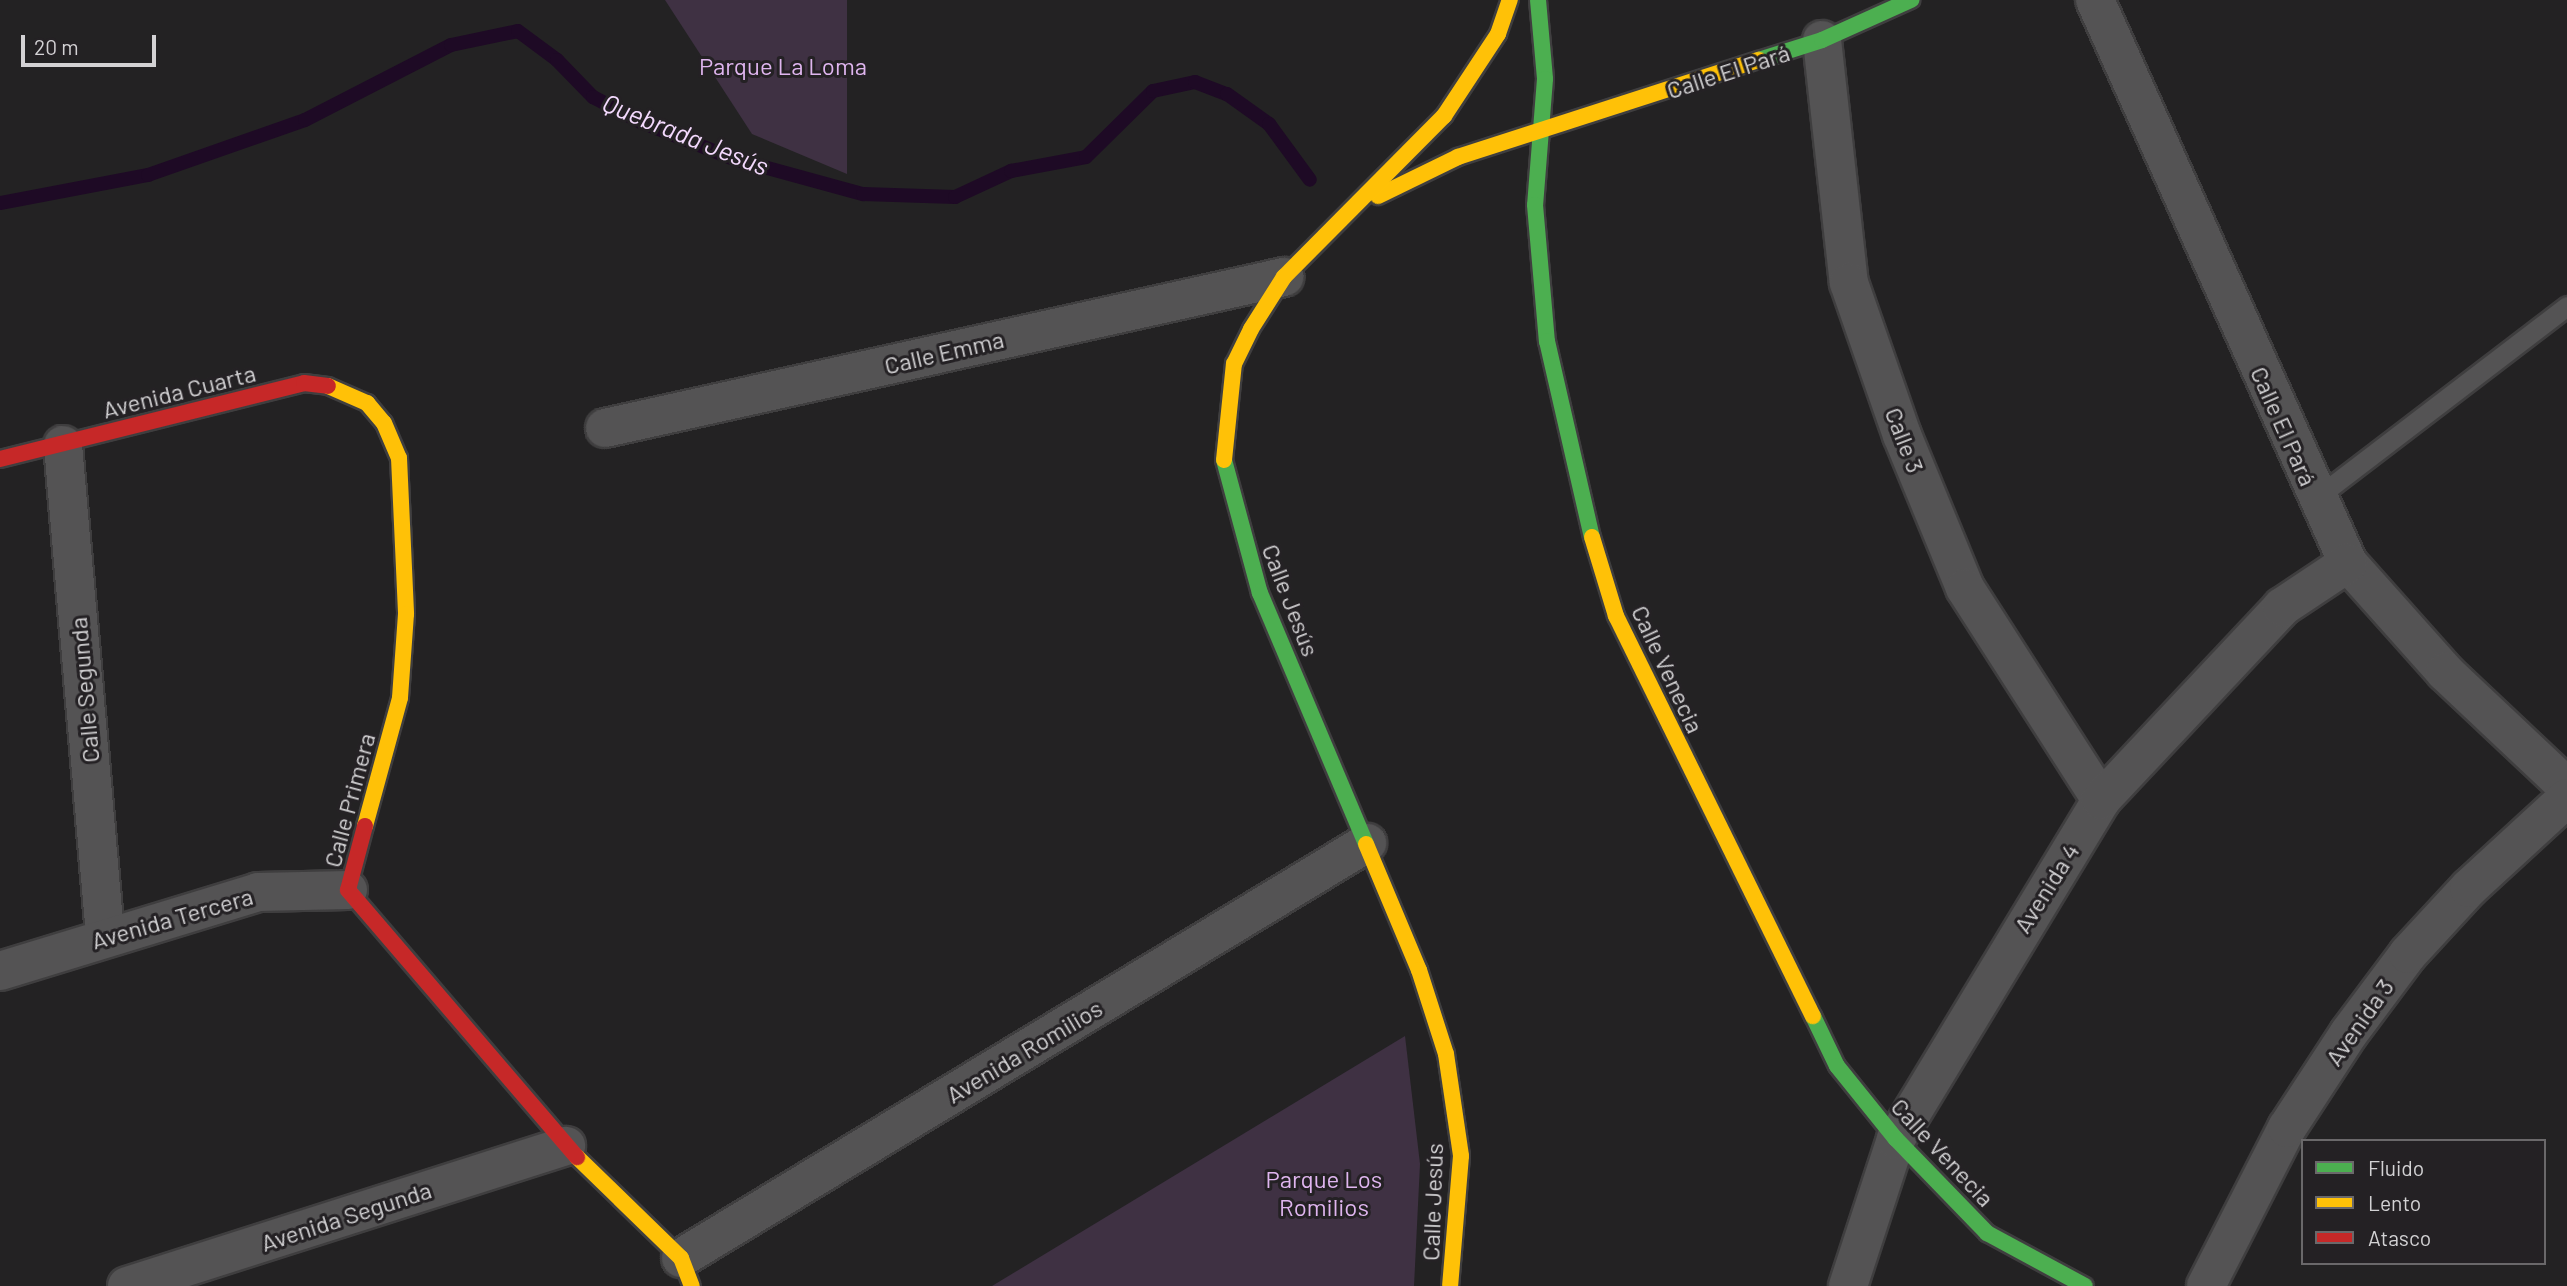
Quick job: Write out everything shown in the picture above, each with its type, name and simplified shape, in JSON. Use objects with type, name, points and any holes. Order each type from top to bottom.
[{"type":"street","name":"Calle Jesús","points":[[1450,1286],[1461,1156],[1446,1054],[1367,843],[1259,593],[1223,465],[1234,364],[1283,277],[1444,116],[1498,34],[1510,0]]},
{"type":"street","points":[[1352,209],[1458,157],[1542,133],[1545,79],[1538,0]]},
{"type":"street","name":"Calle El Pará","points":[[1542,133],[1822,40],[1911,0]]},
{"type":"street","name":"Calle El Pará","points":[[2095,0],[2316,498],[2348,563],[2445,672],[2567,787]]},
{"type":"street","name":"Calle 3","points":[[1822,40],[1849,283],[1902,435],[1965,588],[2101,800]]},
{"type":"street","name":"Calle Venecia","points":[[1542,133],[1535,205],[1546,341],[1581,503],[1616,616],[1837,1066],[1896,1139],[1987,1233],[2085,1286]]},
{"type":"street","name":"Calle Emma","points":[[605,428],[1283,277]]},
{"type":"street","name":"Avenida Cuarta","points":[[0,458],[63,445],[304,383],[340,388],[367,404]]},
{"type":"street","name":"Calle Primera","points":[[367,404],[400,458],[406,614],[400,698],[348,890],[566,1146],[686,1272]]},
{"type":"street","name":"Calle Segunda","points":[[63,445],[105,935]]},
{"type":"street","name":"Avenida 4","points":[[1848,1286],[1896,1139],[2101,800],[2282,607],[2348,563]]},
{"type":"street","name":"Avenida 3","points":[[2206,1286],[2287,1128],[2357,1023],[2408,954],[2469,888],[2567,798]]},
{"type":"street","name":"Avenida Romilios","points":[[686,1272],[1367,843]]},
{"type":"street","name":"Avenida Tercera","points":[[0,971],[105,935],[258,892],[348,890]]},
{"type":"street","name":"Avenida Segunda","points":[[127,1286],[566,1146]]},
{"type":"lane","points":[[2316,498],[2567,306]]},
{"type":"green space","name":"Parque La Loma","points":[[665,0],[847,0],[847,174],[752,134]]},
{"type":"green space","name":"Parque Los Romilios","points":[[1405,1036],[1420,1164],[1414,1286],[992,1286]]},
{"type":"waterway","name":"Quebrada Jesús","points":[[0,203],[148,175],[305,120],[451,45],[518,31],[557,60],[593,97],[641,122],[734,159],[863,194],[955,197],[1011,171],[1086,157],[1153,91],[1195,82],[1227,94],[1269,124],[1310,180]]},
{"type":"traffic: fast","points":[[1538,0],[1545,79],[1535,205],[1547,341],[1592,537]]},
{"type":"traffic: fast","points":[[1759,60],[1822,40],[1911,0]]},
{"type":"traffic: fast","points":[[1224,460],[1260,593],[1366,844]]},
{"type":"traffic: fast","points":[[1813,1016],[1837,1066],[1896,1139],[1987,1233],[2085,1286]]},
{"type":"traffic: slow","points":[[1224,460],[1234,364],[1251,329],[1284,277],[1444,116],[1498,34],[1510,0]]},
{"type":"traffic: slow","points":[[1378,196],[1458,157],[1759,60]]},
{"type":"traffic: slow","points":[[328,386],[367,403],[384,423],[399,458],[406,614],[400,698],[365,826]]},
{"type":"traffic: slow","points":[[1592,537],[1616,616],[1813,1016]]},
{"type":"traffic: slow","points":[[1366,844],[1419,970],[1446,1054],[1461,1156],[1450,1286]]},
{"type":"traffic: slow","points":[[577,1157],[681,1258],[692,1286]]},
{"type":"traffic: jam","points":[[0,459],[304,383],[328,386]]},
{"type":"traffic: jam","points":[[365,826],[348,890],[577,1157]]}]
